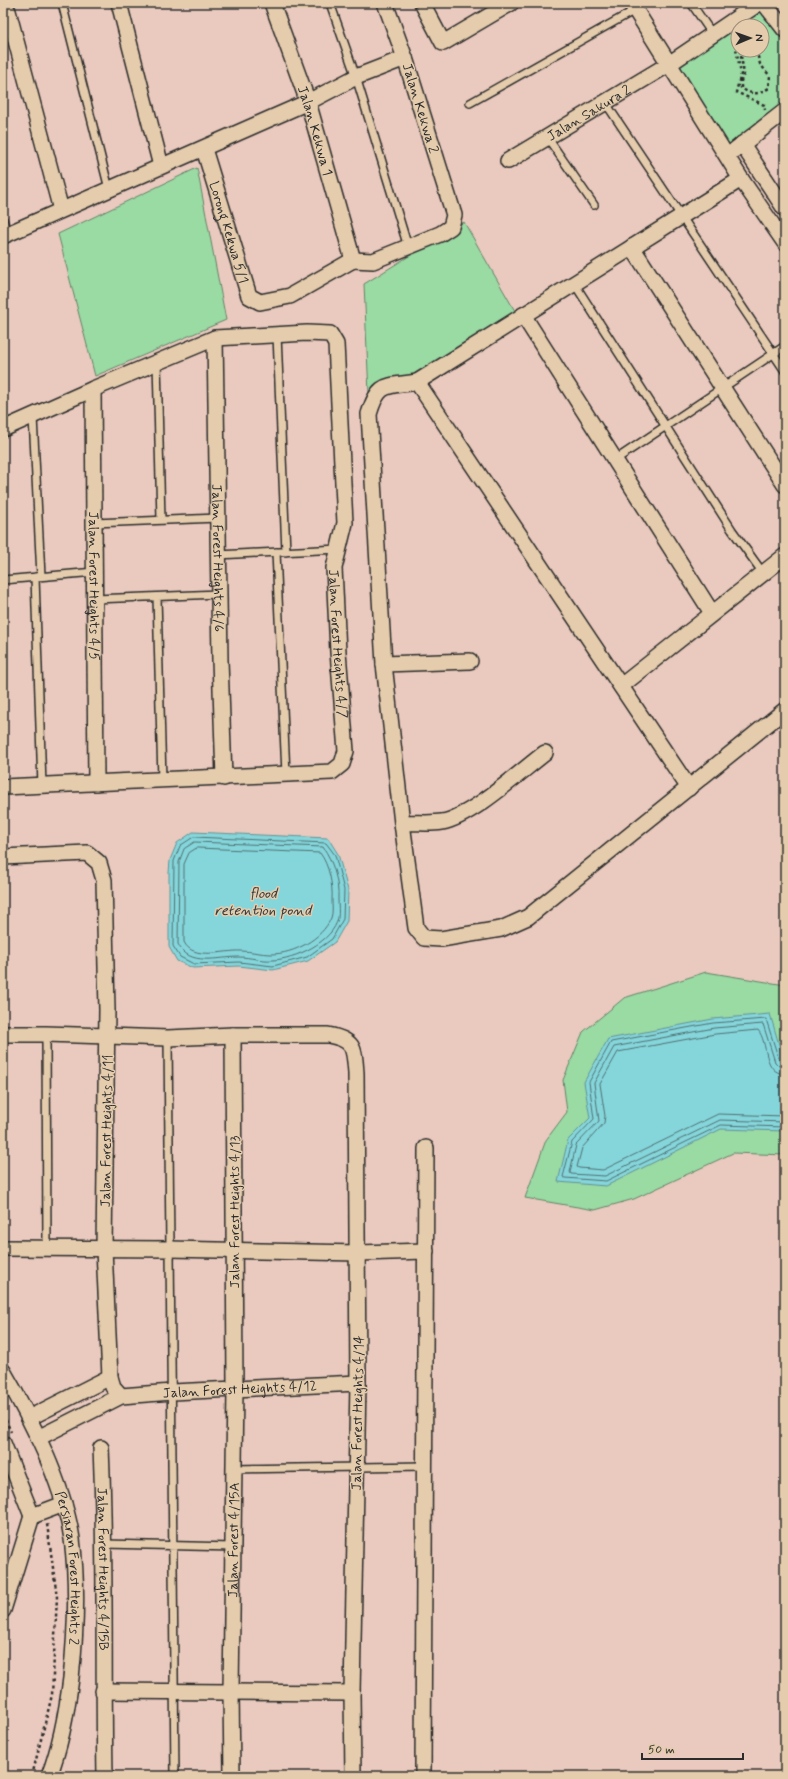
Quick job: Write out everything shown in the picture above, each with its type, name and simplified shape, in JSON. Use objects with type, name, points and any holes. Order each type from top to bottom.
[{"type":"street","points":[[119,3],[161,166]]},
{"type":"street","name":"Jalan Kekwa 1","points":[[272,3],[308,102],[353,260]]},
{"type":"street","name":"Jalan Kekwa 2","points":[[385,3],[405,58],[454,215],[452,227],[440,234],[408,247]]},
{"type":"street","points":[[422,3],[443,43],[511,3]]},
{"type":"street","name":"Jalan Sakura 2","points":[[508,161],[669,64],[759,3]]},
{"type":"street","points":[[764,3],[785,30]]},
{"type":"street","points":[[633,6],[741,179],[785,243]]},
{"type":"street","points":[[8,9],[61,210]]},
{"type":"street","points":[[5,235],[161,166],[204,149],[308,102],[356,77],[405,58]]},
{"type":"street","points":[[728,156],[768,124],[784,115]]},
{"type":"street","points":[[742,144],[785,208]]},
{"type":"street","name":"Lorong Kekwa 5/1","points":[[204,149],[249,296],[260,302],[290,296],[353,260]]},
{"type":"street","points":[[741,179],[417,382],[383,387],[375,396],[369,414],[384,664],[402,823],[416,928],[424,938],[441,939],[501,929],[528,917],[785,710]]},
{"type":"street","points":[[353,260],[373,261],[408,247]]},
{"type":"street","points":[[632,247],[785,485]]},
{"type":"street","points":[[523,315],[712,613]]},
{"type":"street","name":"Jalan Forest Heights 4/7","points":[[277,335],[330,334],[336,344],[345,523],[334,568],[338,652],[346,751],[342,764],[332,772],[286,774]]},
{"type":"street","points":[[3,429],[33,417],[93,389],[215,338],[277,335]]},
{"type":"street","name":"Jalan Forest Heights 4/6","points":[[215,338],[218,555],[224,778]]},
{"type":"street","points":[[417,382],[689,788]]},
{"type":"street","name":"Jalan Forest Heights 4/5","points":[[93,389],[96,783]]},
{"type":"street","points":[[620,686],[785,556]]},
{"type":"street","points":[[384,664],[470,661]]},
{"type":"street","points":[[402,823],[442,822],[457,817],[482,801],[545,753]]},
{"type":"street","points":[[3,788],[286,774]]},
{"type":"street","name":"Jalan Forest Heights 4/11","points":[[3,857],[87,853],[99,863],[104,880],[107,1035],[104,1249],[110,1377],[113,1387],[121,1396]]},
{"type":"street","points":[[3,1034],[107,1035],[168,1038],[233,1035]]},
{"type":"street","name":"Jalan Forest Heights 4/14","points":[[233,1035],[328,1035],[342,1037],[350,1043],[354,1050],[356,1073],[358,1383],[352,1693],[353,1776]]},
{"type":"street","name":"Jalan Forest Heights 4/13","points":[[233,1035],[235,1389]]},
{"type":"street","points":[[423,1776],[426,1466],[426,1148]]},
{"type":"street","points":[[3,1248],[47,1250],[170,1249],[358,1253],[426,1252]]},
{"type":"street","name":"Persiaran Forest Heights 2","points":[[3,1371],[29,1418],[64,1504],[75,1568],[75,1636],[67,1706],[60,1742],[49,1776]]},
{"type":"street","points":[[29,1418],[110,1377]]},
{"type":"street","name":"Jalan Forest Heights 4/12","points":[[121,1396],[172,1392],[358,1383]]},
{"type":"street","name":"Jalan Forest 4/15A","points":[[232,1776],[231,1692],[235,1389]]},
{"type":"street","points":[[38,1438],[121,1396]]},
{"type":"street","points":[[3,1610],[38,1514],[8,1439]]},
{"type":"street","name":"Jalan Forest Heights 4/15B","points":[[101,1448],[105,1544],[103,1691],[105,1776]]},
{"type":"street","points":[[38,1514],[64,1504]]},
{"type":"street","points":[[103,1691],[352,1693]]},
{"type":"lane","points":[[62,3],[109,189]]},
{"type":"lane","points":[[330,3],[356,77],[408,247]]},
{"type":"lane","points":[[691,3],[713,35]]},
{"type":"lane","points":[[470,103],[633,6]]},
{"type":"lane","points":[[605,102],[785,371]]},
{"type":"lane","points":[[547,137],[594,205]]},
{"type":"lane","points":[[3,219],[5,235]]},
{"type":"lane","points":[[574,283],[732,530],[762,573]]},
{"type":"lane","points":[[277,335],[286,552]]},
{"type":"lane","points":[[615,460],[785,346]]},
{"type":"lane","points":[[157,362],[161,520]]},
{"type":"lane","points":[[33,417],[42,786]]},
{"type":"lane","points":[[94,523],[218,518]]},
{"type":"lane","points":[[218,555],[339,549]]},
{"type":"lane","points":[[276,552],[286,774]]},
{"type":"lane","points":[[3,580],[94,572]]},
{"type":"lane","points":[[95,599],[219,594]]},
{"type":"lane","points":[[157,597],[162,780]]},
{"type":"lane","points":[[46,1034],[47,1250]]},
{"type":"lane","points":[[168,1038],[175,1776]]},
{"type":"lane","points":[[234,1469],[426,1466]]},
{"type":"lane","points":[[105,1544],[233,1547]]},
{"type":"path","points":[[738,58],[741,74],[736,92],[764,105],[768,124]]},
{"type":"path","points":[[741,58],[744,74],[741,81],[741,88],[749,94],[760,93],[769,88],[770,76],[760,64],[758,58]]},
{"type":"path","points":[[3,1414],[8,1439]]},
{"type":"path","points":[[32,1776],[52,1695],[57,1597],[38,1514]]},
{"type":"green space","points":[[760,3],[785,37],[785,109],[728,153],[675,61],[730,23],[730,58],[770,58],[770,18],[738,18]]},
{"type":"green space","points":[[197,168],[226,320],[95,376],[58,234]]},
{"type":"green space","points":[[464,222],[515,311],[415,376],[386,380],[369,394],[364,284]]},
{"type":"green space","points":[[706,972],[785,985],[785,1155],[733,1153],[634,1199],[595,1210],[525,1198],[546,1140],[567,1112],[563,1080],[583,1032],[624,998]]},
{"type":"water","name":"flood retention pond","points":[[193,832],[328,838],[338,854],[348,890],[347,921],[335,942],[308,961],[273,970],[239,966],[193,968],[177,961],[169,947],[170,860],[177,843]]},
{"type":"water","points":[[770,1014],[785,1065],[785,1131],[721,1129],[606,1186],[558,1182],[568,1140],[590,1118],[584,1082],[608,1039],[713,1019]]}]
